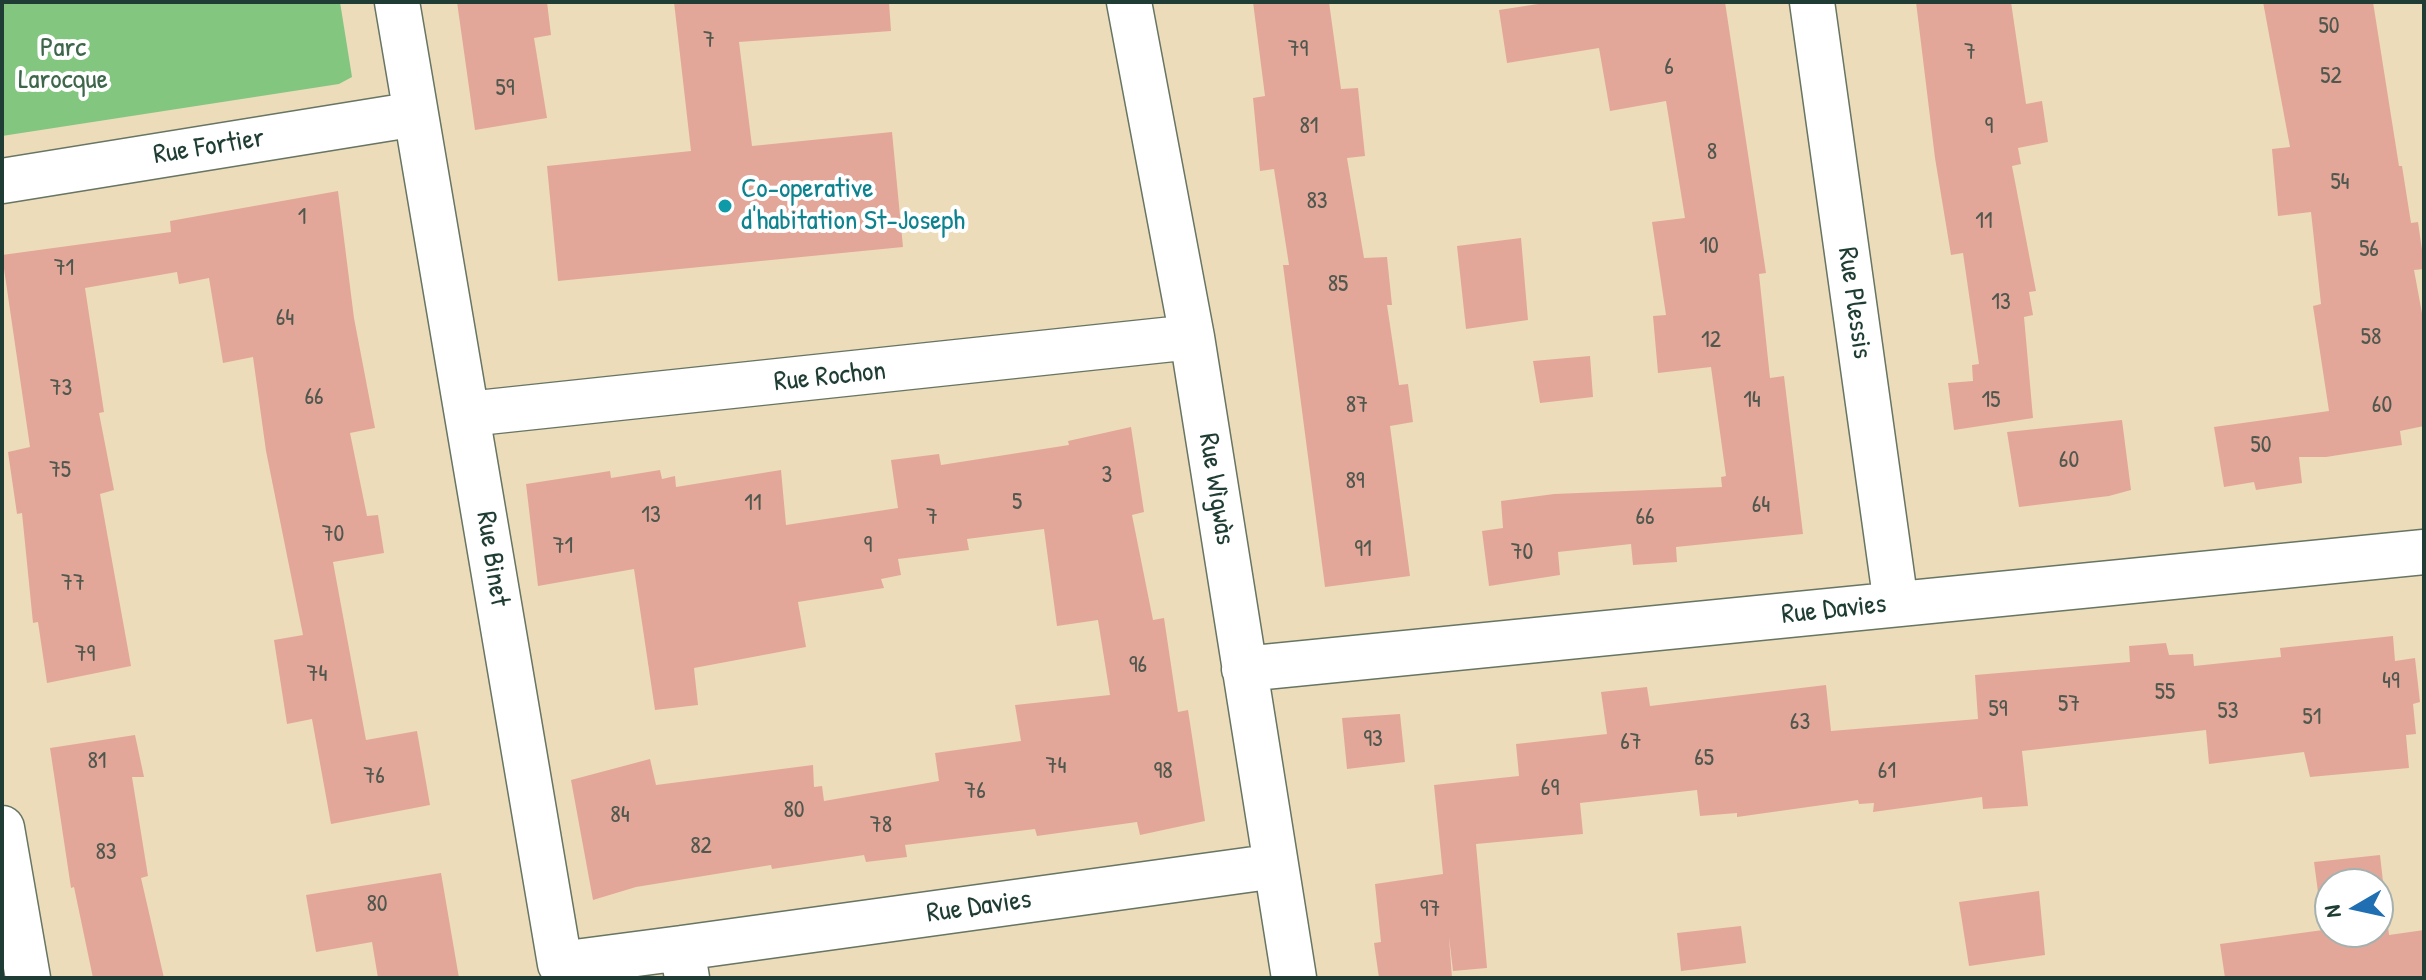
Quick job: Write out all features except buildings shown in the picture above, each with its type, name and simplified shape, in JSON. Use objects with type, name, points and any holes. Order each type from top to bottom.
[{"type":"street","name":"Rue Binet","points":[[397,2],[560,964],[685,963]]},
{"type":"street","name":"Rue Wìgwàs","points":[[1129,2],[1192,337],[1294,978]]},
{"type":"street","name":"Rue Plessis","points":[[1812,2],[1896,604]]},
{"type":"street","name":"Rue Fortier","points":[[2,181],[416,114]]},
{"type":"street","name":"Rue Rochon","points":[[468,414],[1192,337]]},
{"type":"street","name":"Rue Davies","points":[[1244,669],[2424,552]]},
{"type":"street","points":[[2,828],[28,978]]},
{"type":"street","name":"Rue Davies","points":[[685,963],[1276,866]]},
{"type":"green space","name":"Parc Larocque","points":[[2,2],[340,2],[352,77],[339,84],[2,136]]},
{"type":"place","name":"Co-operative d'habitation St-Joseph","points":[[725,206]]}]
